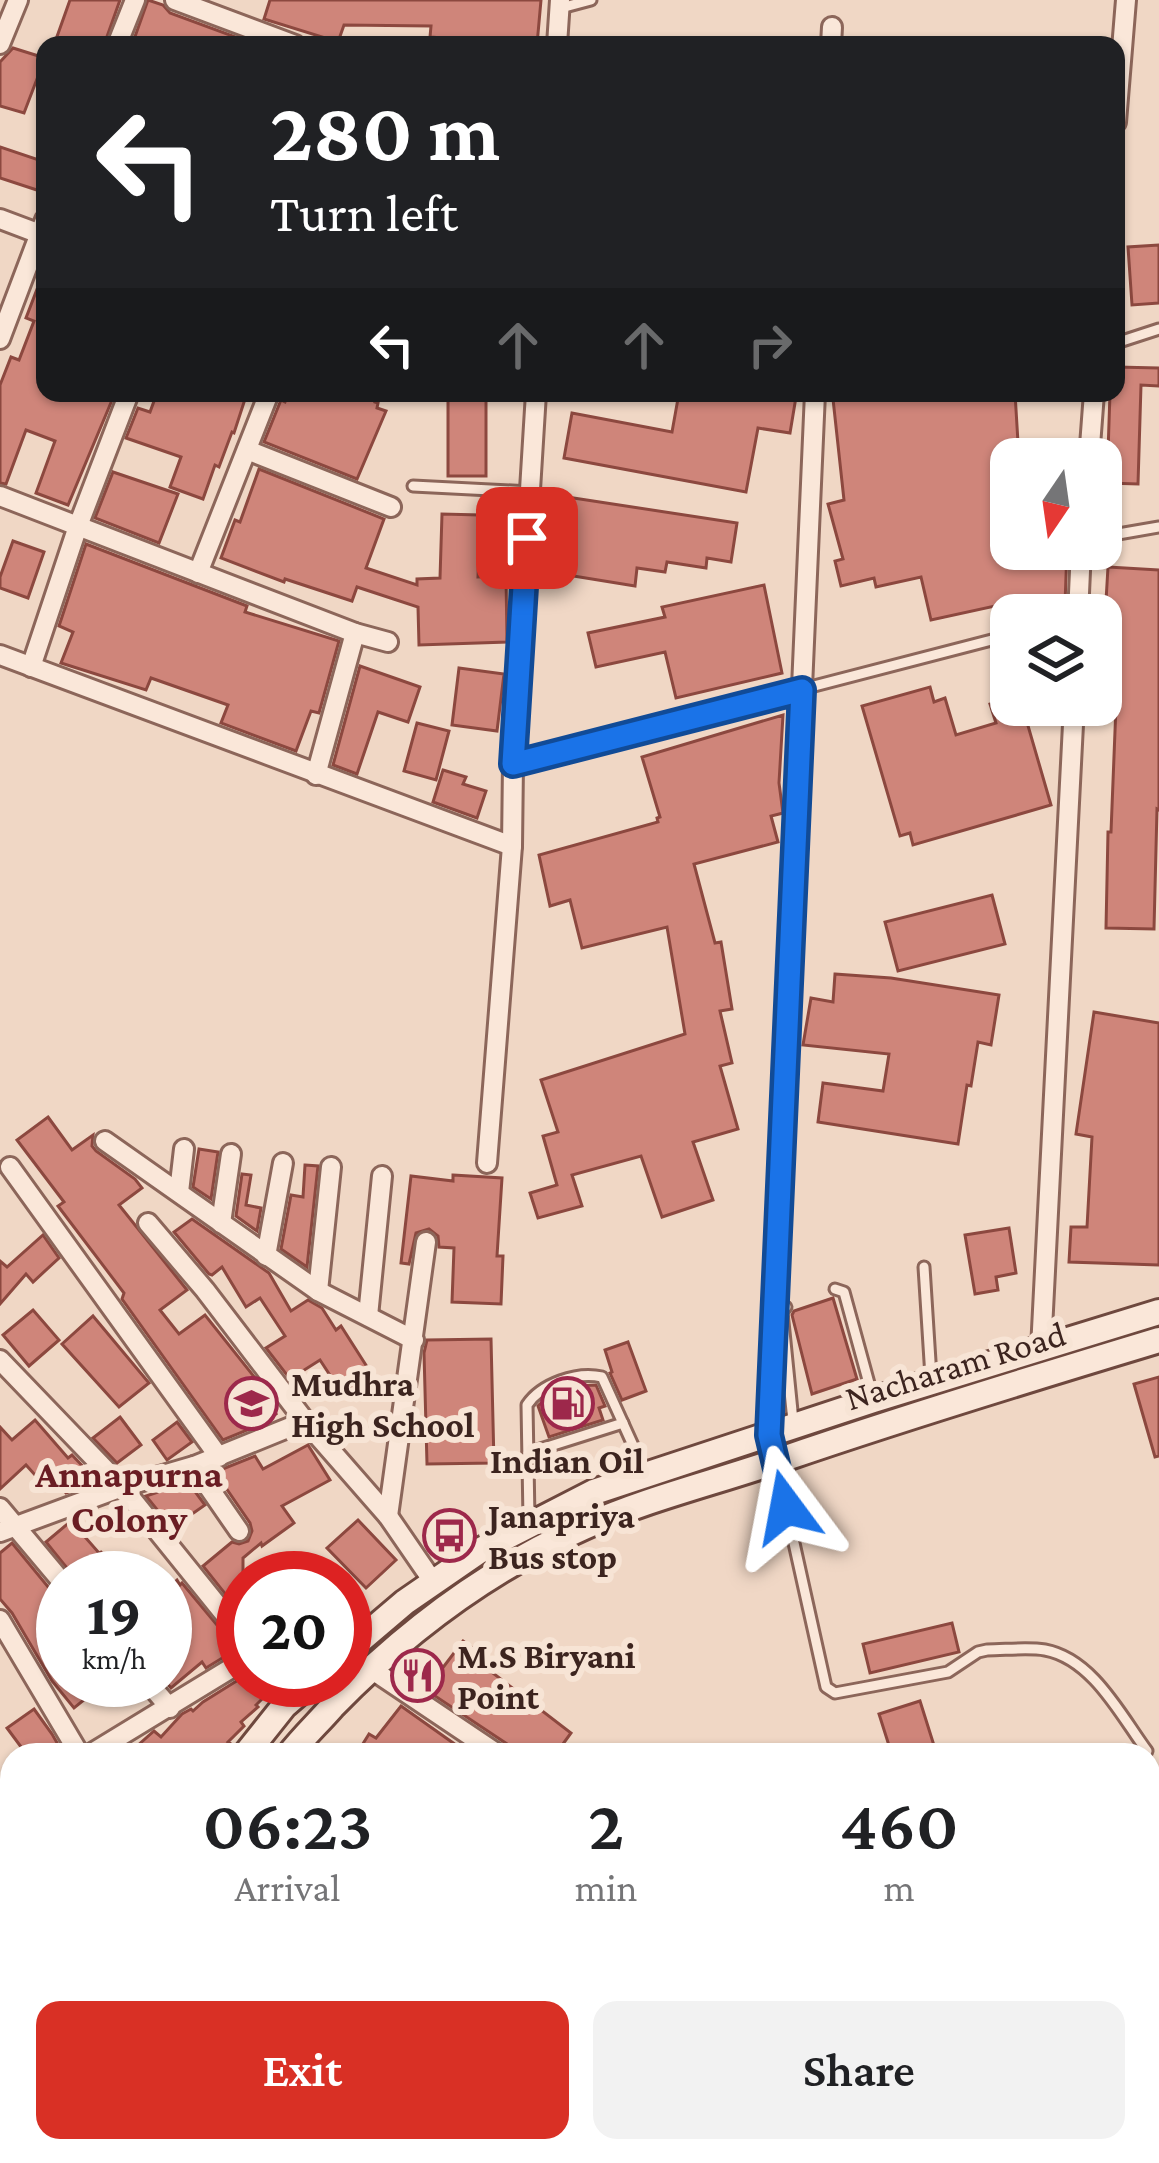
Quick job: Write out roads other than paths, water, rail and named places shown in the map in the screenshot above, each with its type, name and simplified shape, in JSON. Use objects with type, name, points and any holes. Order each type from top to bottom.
[{"type":"main road","name":"Nacharam Road","points":[[372,1627],[479,1552],[594,1492],[1159,1312]]},
{"type":"main road","name":"Nacharam Road","points":[[372,1667],[448,1605],[584,1527],[869,1428],[1159,1340]]},
{"type":"main road","points":[[254,1743],[283,1707]]},
{"type":"main road","name":"Nacharam Road","points":[[300,1743],[334,1707]]},
{"type":"street","points":[[0,44],[18,0]]},
{"type":"street","points":[[121,36],[135,0]]},
{"type":"street","points":[[176,0],[271,36]]},
{"type":"street","points":[[1123,36],[1126,0]]},
{"type":"street","points":[[558,36],[560,4]]},
{"type":"street","points":[[0,219],[36,226]]},
{"type":"street","points":[[0,339],[36,243]]},
{"type":"street","points":[[31,667],[126,402]]},
{"type":"street","points":[[198,573],[266,402]]},
{"type":"street","points":[[487,1163],[512,846],[535,402]]},
{"type":"street","points":[[776,1462],[782,1430],[815,402]]},
{"type":"street","points":[[1091,438],[1093,402]]},
{"type":"street","points":[[247,450],[392,507]]},
{"type":"street","points":[[0,496],[388,642]]},
{"type":"street","points":[[316,775],[356,632]]},
{"type":"street","points":[[0,656],[512,846]]},
{"type":"street","points":[[1040,1349],[1073,726]]},
{"type":"street","points":[[105,1141],[318,1291],[413,1340]]},
{"type":"street","points":[[179,1192],[184,1149]]},
{"type":"street","points":[[221,1223],[231,1154]]},
{"type":"street","points":[[266,1256],[283,1163]]},
{"type":"street","points":[[10,1167],[219,1457]]},
{"type":"street","points":[[318,1291],[331,1167]]},
{"type":"street","points":[[368,1316],[382,1176]]},
{"type":"street","points":[[148,1223],[305,1421],[388,1516],[434,1582]]},
{"type":"street","points":[[388,1516],[426,1242]]},
{"type":"street","points":[[0,1360],[122,1487],[216,1604]]},
{"type":"street","points":[[7,1529],[219,1457],[305,1421]]},
{"type":"street","points":[[194,1466],[238,1531]]},
{"type":"street","points":[[0,1508],[7,1529],[36,1557]]},
{"type":"street","points":[[0,1620],[73,1743]]},
{"type":"street","points":[[372,1671],[466,1743]]},
{"type":"street","points":[[110,1743],[216,1678]]},
{"type":"lane","points":[[560,4],[591,0]]},
{"type":"lane","points":[[1125,340],[1159,329]]},
{"type":"lane","points":[[413,486],[530,493]]},
{"type":"lane","points":[[1122,533],[1159,527]]},
{"type":"lane","points":[[513,764],[990,641]]},
{"type":"lane","points":[[924,1267],[932,1382]]},
{"type":"lane","points":[[835,1288],[844,1292],[873,1400]]},
{"type":"lane","points":[[782,1430],[782,1312],[786,1307]]},
{"type":"lane","points":[[529,1524],[526,1405],[535,1393],[585,1372],[602,1377],[646,1474]]},
{"type":"lane","points":[[528,1453],[623,1423]]},
{"type":"lane","points":[[776,1462],[829,1690],[835,1693],[948,1672],[987,1650],[1042,1649],[1063,1655],[1091,1675],[1141,1743]]},
{"type":"place","name":"Mudhra High School","points":[[252,1404]]},
{"type":"place","name":"Indian Oil","points":[[567,1404]]},
{"type":"place","name":"Janapriya Bus stop","points":[[449,1536]]},
{"type":"place","name":"M.S Biryani Point","points":[[418,1676]]},
{"type":"district","name":"Annapurna Colony","points":[[129,1496]]}]
